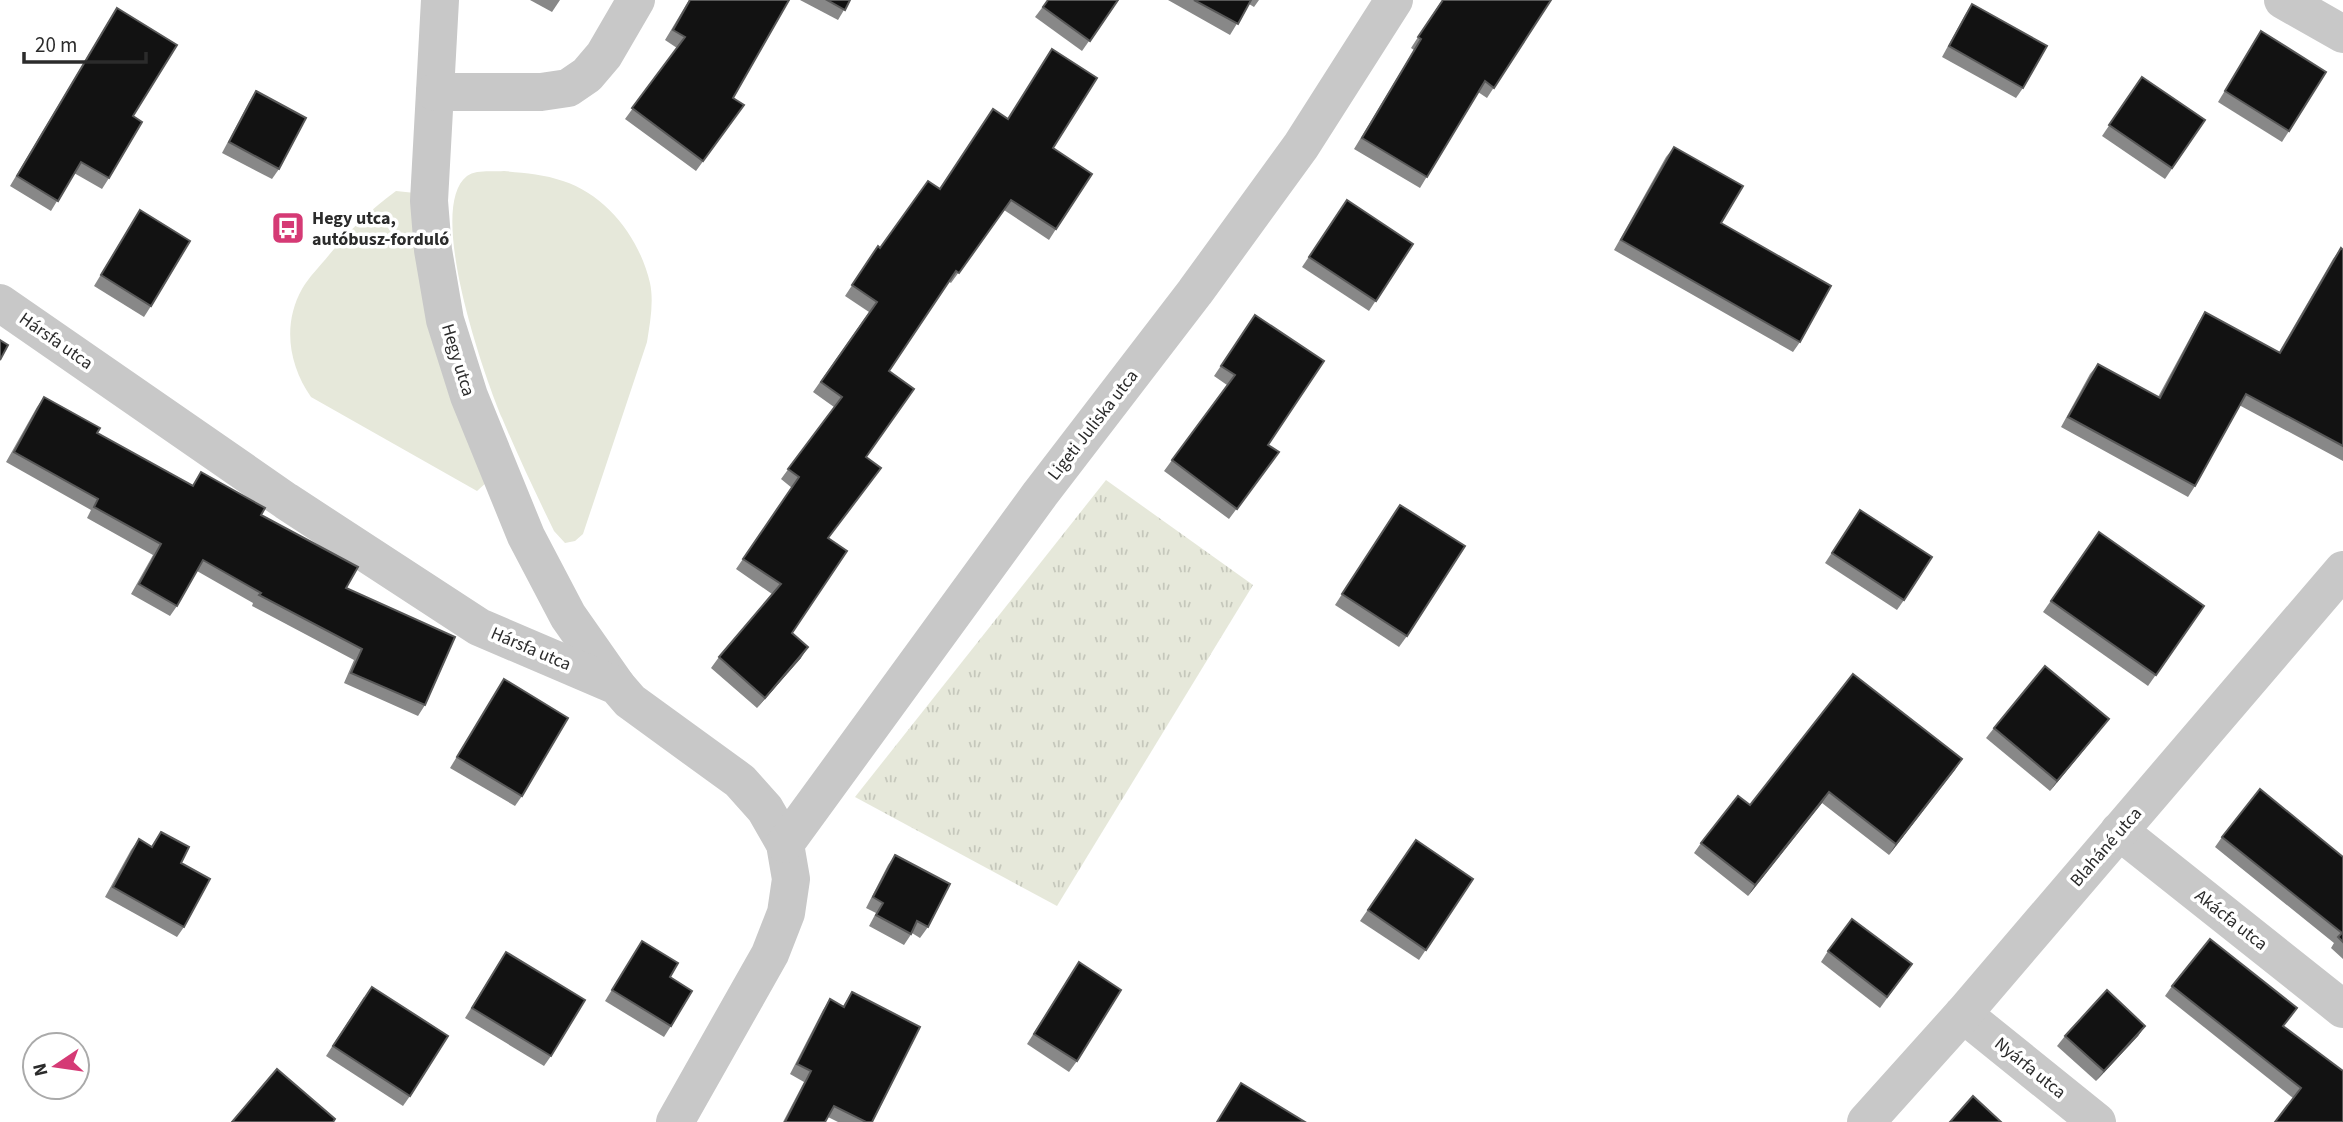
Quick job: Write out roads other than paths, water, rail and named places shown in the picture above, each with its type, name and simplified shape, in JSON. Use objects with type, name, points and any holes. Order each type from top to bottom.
[{"type":"street","name":"Hegy utca","points":[[440,0],[429,201],[433,250],[449,333],[469,396],[526,536],[568,616],[617,686]]},
{"type":"street","points":[[435,92],[541,92],[568,88],[587,75],[604,55],[636,0]]},
{"type":"street","name":"Ligeti Juliska utca","points":[[785,844],[1040,494],[1195,292],[1301,146],[1394,0]]},
{"type":"street","points":[[2283,0],[2343,34]]},
{"type":"street","name":"Hársfa utca","points":[[0,303],[286,501],[479,627],[617,686],[630,701],[740,781],[765,808],[785,844],[791,879],[786,913],[770,954],[675,1122]]},
{"type":"street","name":"Blaháné utca","points":[[1866,1122],[1963,1014],[2343,570]]},
{"type":"street","name":"Akácfa utca","points":[[2119,831],[2343,1009]]},
{"type":"street","name":"Nyárfa utca","points":[[1963,1014],[2098,1122]]},
{"type":"place","name":"Hegy utca, autóbusz-forduló","points":[[288,228]]}]
